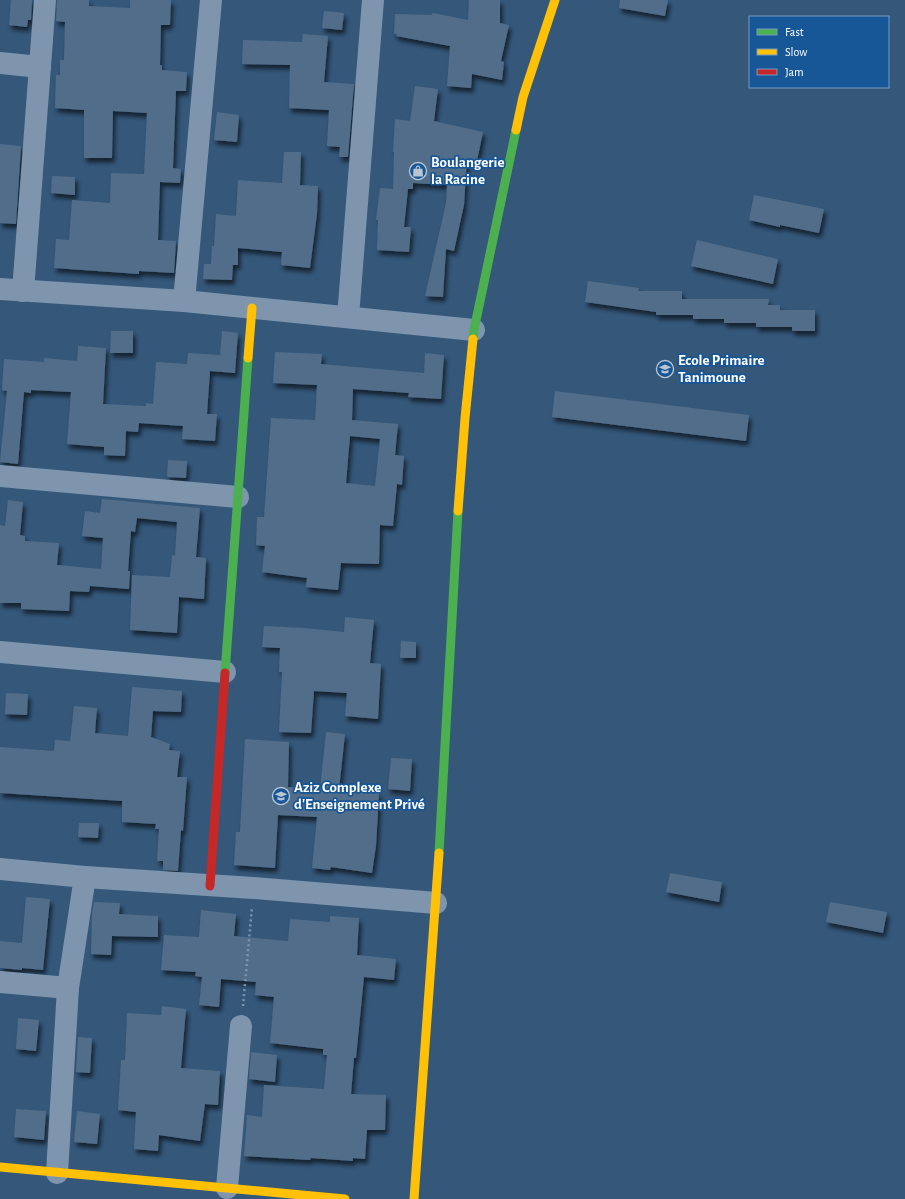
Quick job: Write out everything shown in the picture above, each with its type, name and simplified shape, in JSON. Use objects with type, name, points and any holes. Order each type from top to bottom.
[{"type":"street","points":[[23,291],[45,0]]},
{"type":"street","points":[[184,301],[211,0]]},
{"type":"street","points":[[348,317],[373,0]]},
{"type":"street","points":[[414,1199],[436,903],[464,418],[474,330],[523,97],[555,0]]},
{"type":"street","points":[[0,63],[40,67]]},
{"type":"street","points":[[0,289],[184,301],[474,330]]},
{"type":"street","points":[[210,886],[252,308]]},
{"type":"street","points":[[0,476],[238,497]]},
{"type":"street","points":[[0,652],[225,672]]},
{"type":"street","points":[[0,869],[85,877],[253,888],[436,903]]},
{"type":"street","points":[[57,1172],[68,988],[85,877]]},
{"type":"street","points":[[0,982],[68,988]]},
{"type":"street","points":[[227,1188],[241,1026]]},
{"type":"street","points":[[0,1167],[57,1172],[192,1192],[227,1188],[345,1199]]},
{"type":"path","points":[[241,1026],[253,888]]},
{"type":"building","points":[[11,0],[32,0],[31,20],[28,20],[27,27],[9,25]]},
{"type":"building","points":[[57,0],[89,0],[89,6],[130,8],[130,0],[171,0],[170,25],[161,25],[160,65],[162,65],[162,70],[187,72],[186,91],[176,91],[173,168],[181,169],[180,183],[160,182],[158,240],[176,241],[174,273],[139,271],[139,274],[54,268],[56,239],[69,240],[72,200],[110,203],[111,173],[144,174],[147,113],[113,111],[112,158],[84,158],[84,110],[55,108],[56,75],[60,75],[60,60],[64,60],[65,22],[56,21]]},
{"type":"building","points":[[469,0],[500,0],[500,23],[509,25],[501,61],[504,62],[502,80],[472,74],[471,88],[447,86],[450,46],[396,36],[397,34],[394,34],[395,14],[432,15],[433,13],[468,20]]},
{"type":"building","points":[[620,0],[668,0],[665,16],[619,8]]},
{"type":"building","points":[[324,11],[344,13],[342,30],[322,28]]},
{"type":"building","points":[[303,34],[328,36],[324,82],[354,84],[348,157],[339,157],[340,147],[327,146],[329,110],[289,108],[290,65],[242,64],[243,40],[302,42]]},
{"type":"building","points":[[415,86],[438,89],[434,121],[483,132],[477,161],[467,159],[464,205],[454,251],[446,249],[443,297],[425,296],[446,203],[447,185],[413,183],[413,189],[408,189],[404,227],[411,227],[409,252],[377,250],[378,220],[376,220],[380,188],[393,189],[395,119],[410,121]]},
{"type":"building","points":[[217,112],[239,115],[237,142],[214,140]]},
{"type":"building","points":[[0,144],[21,146],[16,224],[0,223]]},
{"type":"building","points":[[284,152],[301,152],[300,185],[318,186],[317,214],[310,268],[281,265],[282,252],[238,248],[238,265],[233,265],[232,280],[203,279],[204,264],[211,264],[216,214],[236,216],[238,180],[282,183]]},
{"type":"building","points":[[52,176],[75,177],[75,195],[51,193]]},
{"type":"building","points":[[754,195],[824,209],[819,233],[780,225],[780,227],[749,220]]},
{"type":"building","points":[[697,240],[778,259],[773,284],[691,266]]},
{"type":"building","points":[[588,281],[639,288],[638,291],[682,291],[682,299],[769,299],[768,305],[780,305],[780,310],[815,310],[815,331],[792,331],[792,327],[756,327],[756,323],[724,323],[724,319],[693,319],[693,315],[656,315],[656,312],[585,302]]},
{"type":"building","points":[[111,331],[133,331],[133,353],[110,353]]},
{"type":"building","points":[[222,331],[238,333],[235,373],[210,371],[207,414],[217,414],[215,441],[182,439],[183,426],[139,423],[138,432],[126,431],[125,456],[104,455],[104,447],[67,444],[71,392],[31,390],[31,393],[24,392],[18,464],[0,462],[7,391],[2,390],[4,359],[44,362],[44,358],[77,361],[78,346],[106,348],[103,404],[146,406],[146,403],[153,404],[156,362],[187,364],[188,353],[220,355]]},
{"type":"building","points":[[275,352],[322,354],[321,364],[424,373],[425,353],[444,355],[441,399],[408,397],[409,393],[353,389],[352,420],[398,424],[395,455],[404,456],[402,485],[397,484],[393,526],[380,525],[379,564],[341,563],[338,590],[306,587],[307,578],[262,572],[265,546],[256,545],[257,517],[264,517],[271,418],[315,420],[317,385],[273,383]],"holes":[[[350,436],[380,439],[375,486],[346,483]]]},
{"type":"building","points":[[555,391],[749,415],[746,441],[552,417]]},
{"type":"building","points":[[168,460],[187,461],[186,478],[167,477]]},
{"type":"building","points":[[102,499],[200,508],[196,557],[206,558],[204,599],[179,597],[177,633],[130,630],[132,575],[170,577],[172,555],[175,556],[177,522],[137,518],[135,532],[131,531],[128,571],[130,571],[129,589],[90,586],[89,592],[70,591],[69,611],[21,609],[21,603],[0,603],[0,525],[5,526],[8,500],[23,502],[20,535],[25,536],[25,541],[59,543],[57,565],[101,569],[103,538],[82,536],[85,511],[100,513]]},
{"type":"building","points":[[345,617],[374,620],[370,663],[381,664],[378,719],[345,716],[347,693],[314,691],[311,733],[279,732],[282,672],[279,672],[280,648],[262,647],[264,626],[344,632]]},
{"type":"building","points":[[401,641],[416,642],[416,658],[400,658]]},
{"type":"building","points":[[132,687],[182,691],[181,712],[153,711],[151,737],[170,744],[169,750],[180,751],[177,777],[187,777],[178,871],[163,870],[163,861],[157,861],[159,829],[155,829],[156,824],[122,822],[122,801],[0,793],[0,747],[54,751],[55,740],[70,741],[74,706],[97,708],[95,733],[128,736]]},
{"type":"building","points":[[6,693],[28,694],[27,715],[5,714]]},
{"type":"building","points":[[326,732],[345,734],[339,790],[379,793],[376,846],[372,873],[331,867],[330,870],[312,868],[317,817],[278,815],[275,868],[234,865],[236,832],[240,832],[245,739],[289,742],[288,787],[320,789]]},
{"type":"building","points":[[391,758],[412,759],[410,791],[388,789]]},
{"type":"building","points":[[79,823],[99,823],[98,838],[78,837]]},
{"type":"building","points":[[670,873],[722,882],[719,902],[666,892]]},
{"type":"building","points":[[26,897],[50,899],[43,970],[0,968],[0,941],[22,943]]},
{"type":"building","points":[[94,902],[120,903],[119,914],[158,916],[158,937],[112,936],[111,955],[91,954],[92,913]]},
{"type":"building","points":[[830,902],[887,912],[883,933],[826,922]]},
{"type":"building","points":[[201,910],[236,914],[234,936],[288,941],[290,919],[330,922],[330,916],[359,918],[357,955],[396,959],[394,980],[364,977],[351,1094],[386,1095],[385,1130],[367,1130],[365,1159],[353,1158],[353,1161],[311,1158],[310,1160],[244,1156],[247,1115],[262,1117],[264,1085],[324,1089],[327,1055],[323,1055],[323,1049],[270,1043],[274,997],[255,995],[256,982],[221,979],[219,1007],[199,1005],[202,977],[195,976],[196,972],[161,970],[164,935],[199,937]]},
{"type":"building","points":[[162,1006],[186,1009],[181,1068],[220,1071],[218,1105],[205,1104],[200,1141],[159,1135],[158,1151],[134,1149],[136,1112],[118,1110],[121,1060],[125,1060],[127,1013],[161,1015]]},
{"type":"building","points":[[18,1018],[39,1020],[36,1051],[16,1049]]},
{"type":"building","points":[[78,1037],[92,1038],[90,1073],[76,1072]]},
{"type":"building","points":[[251,1052],[277,1055],[275,1082],[249,1079]]},
{"type":"building","points":[[16,1109],[46,1111],[44,1140],[14,1137]]},
{"type":"building","points":[[77,1111],[100,1114],[97,1144],[74,1142]]},
{"type":"traffic: fast","points":[[473,339],[516,130]]},
{"type":"traffic: fast","points":[[225,673],[248,358]]},
{"type":"traffic: fast","points":[[439,853],[458,511]]},
{"type":"traffic: slow","points":[[516,130],[523,97],[555,0]]},
{"type":"traffic: slow","points":[[248,358],[252,308]]},
{"type":"traffic: slow","points":[[458,511],[473,339]]},
{"type":"traffic: slow","points":[[414,1199],[439,853]]},
{"type":"traffic: slow","points":[[0,1167],[345,1199]]},
{"type":"traffic: jam","points":[[210,886],[225,673]]},
{"type":"place","name":"Boulangerie la Racine","points":[[418,171]]},
{"type":"place","name":"Ecole Primaire Tanimoune","points":[[665,369]]},
{"type":"place","name":"Aziz Complexe d'Enseignement Privé","points":[[281,796]]}]
